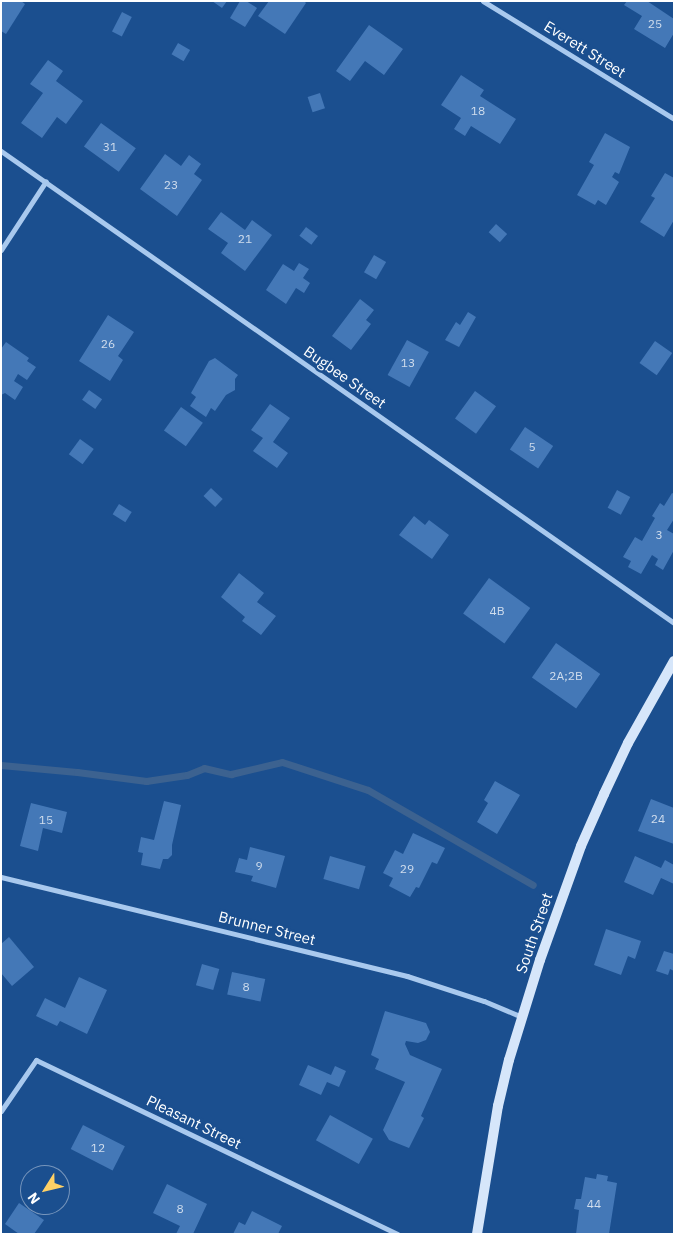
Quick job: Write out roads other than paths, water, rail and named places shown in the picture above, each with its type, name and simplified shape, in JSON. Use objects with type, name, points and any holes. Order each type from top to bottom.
[{"type":"main road","name":"South Street","points":[[477,1234],[498,1106],[522,1017],[540,960],[581,846],[628,743],[674,661]]},
{"type":"street","name":"Everett Street","points":[[483,1],[674,118]]},
{"type":"street","name":"Bugbee Street","points":[[1,151],[674,623]]},
{"type":"street","points":[[1,250],[46,182]]},
{"type":"street","name":"Brunner Street","points":[[1,877],[398,973],[448,988],[522,1017]]},
{"type":"street","name":"Pleasant Street","points":[[1,1112],[36,1060],[397,1234]]},
{"type":"waterway","points":[[1,765],[146,781],[187,775],[204,768],[231,774],[282,762],[368,790],[533,885]]}]
